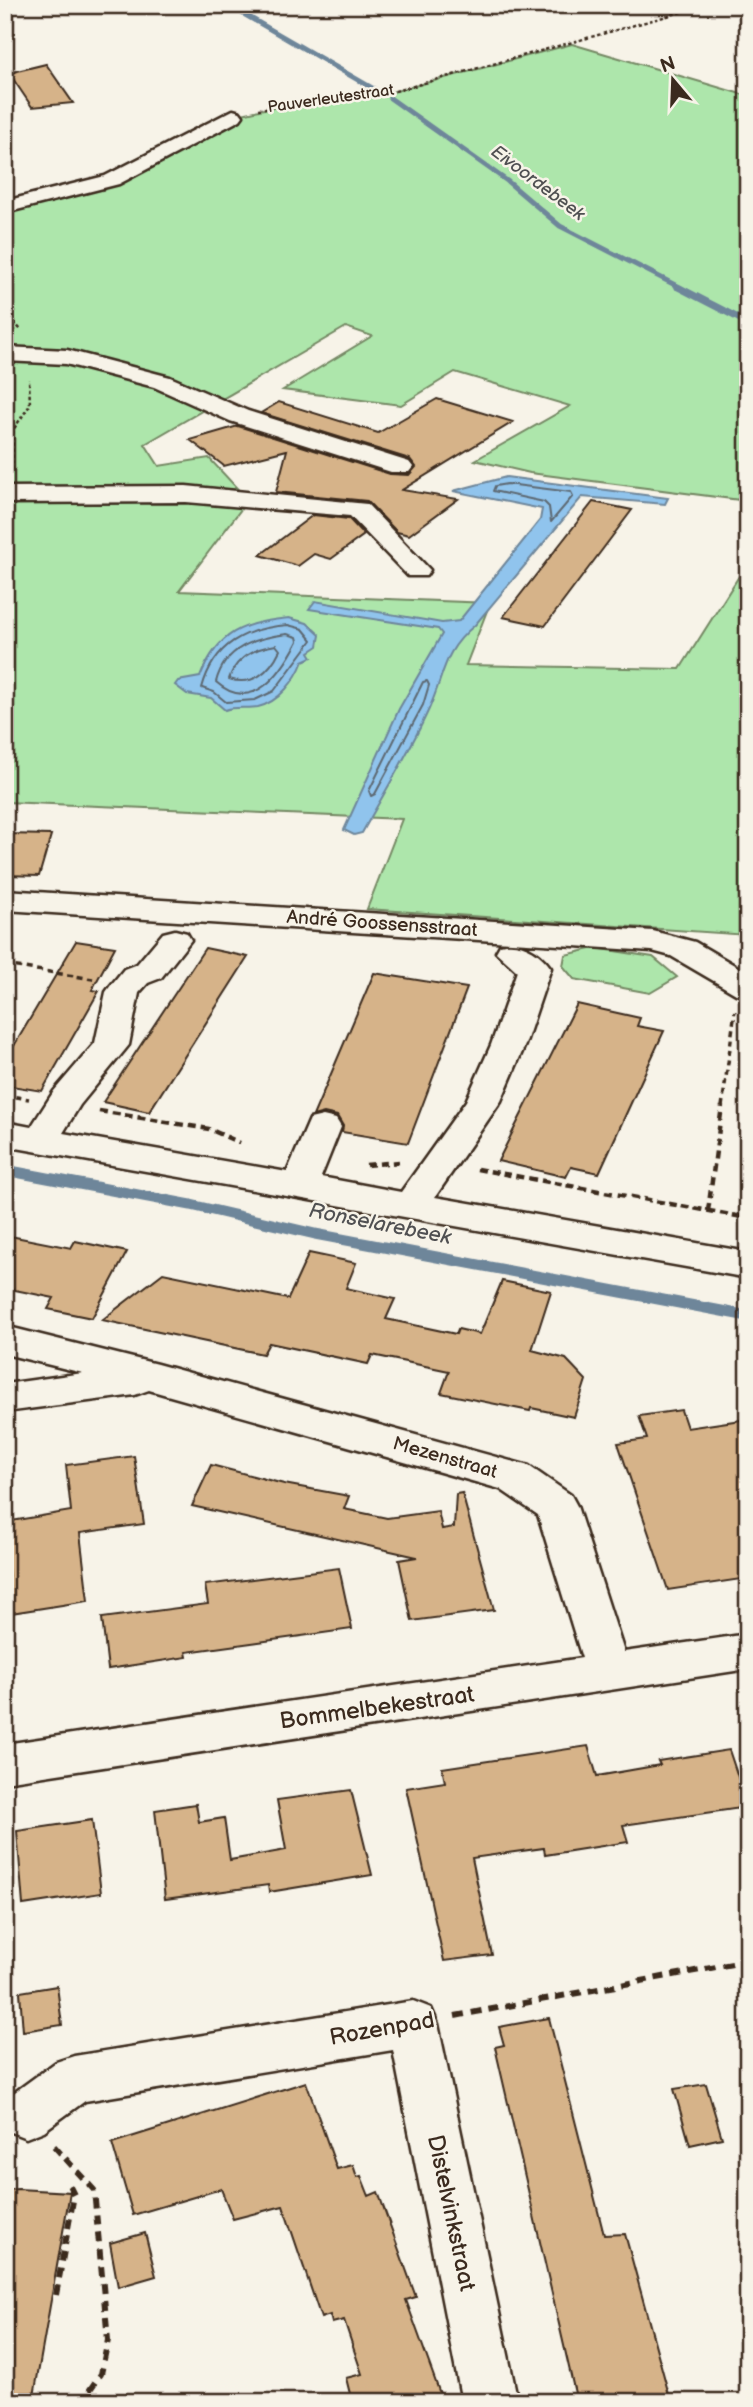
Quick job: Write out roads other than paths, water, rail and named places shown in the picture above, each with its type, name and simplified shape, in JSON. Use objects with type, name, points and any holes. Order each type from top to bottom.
[{"type":"street","points":[[5,206],[112,180],[233,116]]},
{"type":"street","points":[[16,354],[67,357],[162,382],[240,416],[400,467]]},
{"type":"street","points":[[8,495],[186,494],[358,509],[417,570]]},
{"type":"street","name":"André Goossensstraat","points":[[5,900],[653,941],[683,949],[744,985]]},
{"type":"street","points":[[41,1140],[62,1105],[112,1045],[124,992],[136,976],[149,971],[175,940]]},
{"type":"street","points":[[411,1205],[438,1162],[474,1116],[502,1061],[534,968],[512,952]]},
{"type":"street","points":[[5,1134],[302,1178],[411,1205],[748,1265]]},
{"type":"street","name":"Mezenstraat","points":[[5,1340],[156,1378],[514,1477],[556,1506],[609,1674]]},
{"type":"street","name":"Mezenstraat","points":[[5,1398],[156,1378]]},
{"type":"street","name":"Bommelbekestraat","points":[[5,1763],[748,1651]]},
{"type":"street","name":"Rozenpad","points":[[26,2114],[74,2079],[413,2024]]},
{"type":"street","name":"Distelvinkstraat","points":[[413,2024],[490,2402]]},
{"type":"lane","points":[[302,1178],[323,1127]]},
{"type":"water","points":[[506,477],[668,498],[665,504],[582,497],[456,645],[429,709],[405,756],[362,833],[354,835],[344,830],[399,709],[442,634],[438,629],[309,609],[315,601],[442,623],[459,621],[540,520],[542,509],[453,491]]},
{"type":"water","points":[[289,618],[307,623],[320,635],[318,646],[309,652],[312,657],[303,661],[291,683],[273,700],[258,707],[225,710],[211,698],[187,694],[175,685],[178,681],[200,677],[215,649],[234,632],[258,623]]},
{"type":"waterway","name":"Eivoordebeek","points":[[228,5],[379,92]]},
{"type":"waterway","name":"Eivoordebeek","points":[[390,98],[507,181],[560,226],[681,288]]},
{"type":"waterway","name":"Eivoordebeek","points":[[678,287],[748,323]]},
{"type":"waterway","name":"Ronselarebeek","points":[[5,1170],[191,1205],[315,1234],[748,1316]]}]
